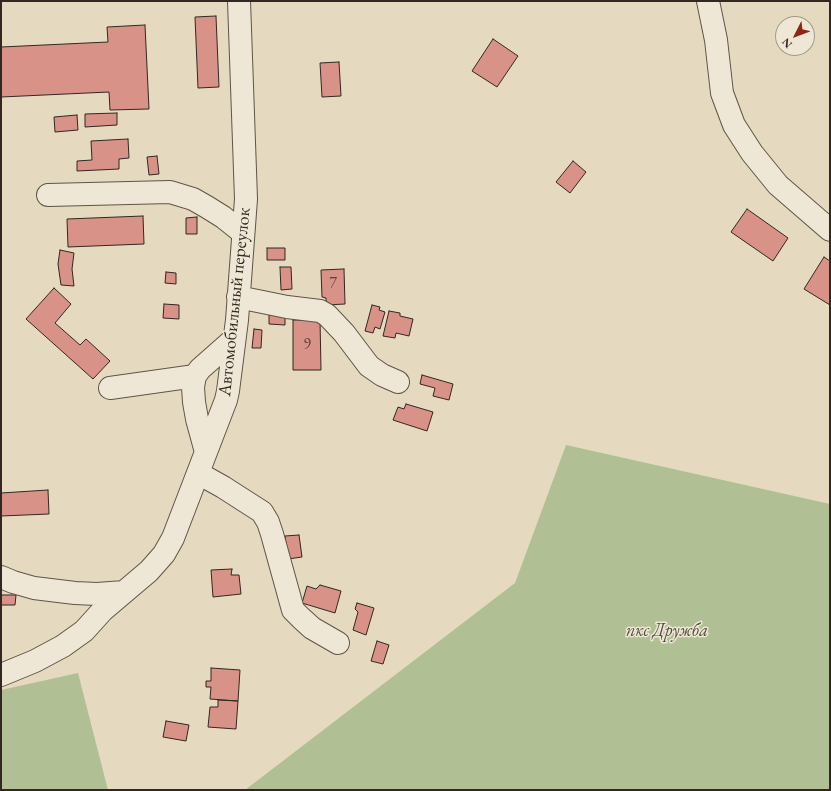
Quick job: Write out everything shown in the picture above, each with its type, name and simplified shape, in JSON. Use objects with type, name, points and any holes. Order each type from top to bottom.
[{"type":"lane","name":"Автомобильный переулок","points":[[1,675],[35,661],[63,646],[84,631],[102,610],[149,571],[164,554],[173,538],[228,391],[246,199],[239,1]]},
{"type":"lane","points":[[708,1],[716,40],[722,93],[734,125],[752,152],[778,185],[830,230]]},
{"type":"lane","points":[[48,195],[170,192],[193,199],[223,217],[243,233]]},
{"type":"lane","points":[[238,297],[320,311],[327,315],[344,333],[369,366],[382,376],[398,382]]},
{"type":"lane","points":[[206,452],[195,408],[195,376],[200,369],[234,339]]},
{"type":"lane","points":[[110,388],[195,376]]},
{"type":"lane","points":[[198,473],[262,512],[268,522],[272,534],[293,610],[312,628],[338,643]]},
{"type":"lane","points":[[1,577],[34,588],[97,594],[124,592]]},
{"type":"green space","name":"пкс Дружба","points":[[566,445],[830,504],[830,790],[245,790],[515,583]]},
{"type":"green space","points":[[78,673],[108,790],[1,790],[1,690]]},
{"type":"building","points":[[216,16],[219,87],[198,88],[195,17]]},
{"type":"building","points":[[145,25],[149,109],[110,110],[109,92],[1,97],[1,47],[108,42],[107,27]]},
{"type":"building","points":[[493,39],[518,56],[497,87],[472,71]]},
{"type":"building","points":[[339,62],[341,96],[322,97],[320,63]]},
{"type":"building","points":[[117,113],[117,125],[85,127],[85,114]]},
{"type":"building","points":[[77,115],[78,130],[55,132],[54,117]]},
{"type":"building","points":[[128,139],[129,158],[119,159],[119,169],[77,171],[77,161],[92,160],[91,141]]},
{"type":"building","points":[[157,156],[159,174],[149,175],[147,157]]},
{"type":"building","points":[[573,161],[586,172],[570,193],[556,182]]},
{"type":"building","points":[[747,209],[788,238],[773,261],[731,232]]},
{"type":"building","points":[[143,216],[144,244],[68,247],[67,219]]},
{"type":"building","points":[[197,217],[197,234],[186,234],[186,218]]},
{"type":"building","points":[[267,248],[285,248],[285,260],[267,260]]},
{"type":"building","points":[[60,250],[74,253],[72,269],[74,286],[61,285],[58,264]]},
{"type":"building","points":[[824,257],[830,261],[830,305],[804,289]]},
{"type":"building","points":[[280,267],[291,267],[292,289],[281,290]]},
{"type":"building","points":[[344,269],[345,304],[326,305],[326,298],[322,297],[321,270]]},
{"type":"building","points":[[166,272],[176,273],[176,284],[165,283]]},
{"type":"building","points":[[54,288],[71,304],[55,323],[80,345],[86,339],[110,361],[93,379],[26,319]]},
{"type":"building","points":[[164,304],[179,305],[179,319],[163,318]]},
{"type":"building","points":[[372,305],[380,307],[379,310],[385,312],[380,329],[375,327],[373,333],[365,331]]},
{"type":"building","points":[[269,311],[285,311],[285,325],[269,324]]},
{"type":"building","points":[[389,311],[400,313],[400,316],[413,319],[409,336],[396,333],[395,338],[383,336]]},
{"type":"building","points":[[293,320],[320,320],[321,370],[293,370]]},
{"type":"building","points":[[254,329],[262,330],[261,348],[252,348]]},
{"type":"building","points":[[422,375],[453,384],[449,400],[433,396],[435,388],[420,384]]},
{"type":"building","points":[[406,404],[433,412],[427,431],[393,420],[398,407],[404,409]]},
{"type":"building","points":[[48,490],[49,514],[1,516],[1,493]]},
{"type":"building","points":[[299,535],[302,557],[288,559],[285,536]]},
{"type":"building","points":[[232,569],[231,575],[239,575],[241,594],[213,597],[211,570]]},
{"type":"building","points":[[320,585],[341,591],[335,613],[302,603],[307,586],[316,589]]},
{"type":"building","points":[[1,595],[16,595],[15,605],[1,605]]},
{"type":"building","points":[[357,603],[374,608],[366,635],[353,630],[358,612],[355,609]]},
{"type":"building","points":[[377,641],[389,645],[383,664],[371,661]]},
{"type":"building","points":[[211,668],[240,670],[238,701],[210,699],[211,687],[206,687],[206,681],[211,681]]},
{"type":"building","points":[[218,700],[238,701],[236,729],[208,727],[210,707],[218,707]]},
{"type":"building","points":[[166,721],[189,725],[186,741],[163,737]]}]
